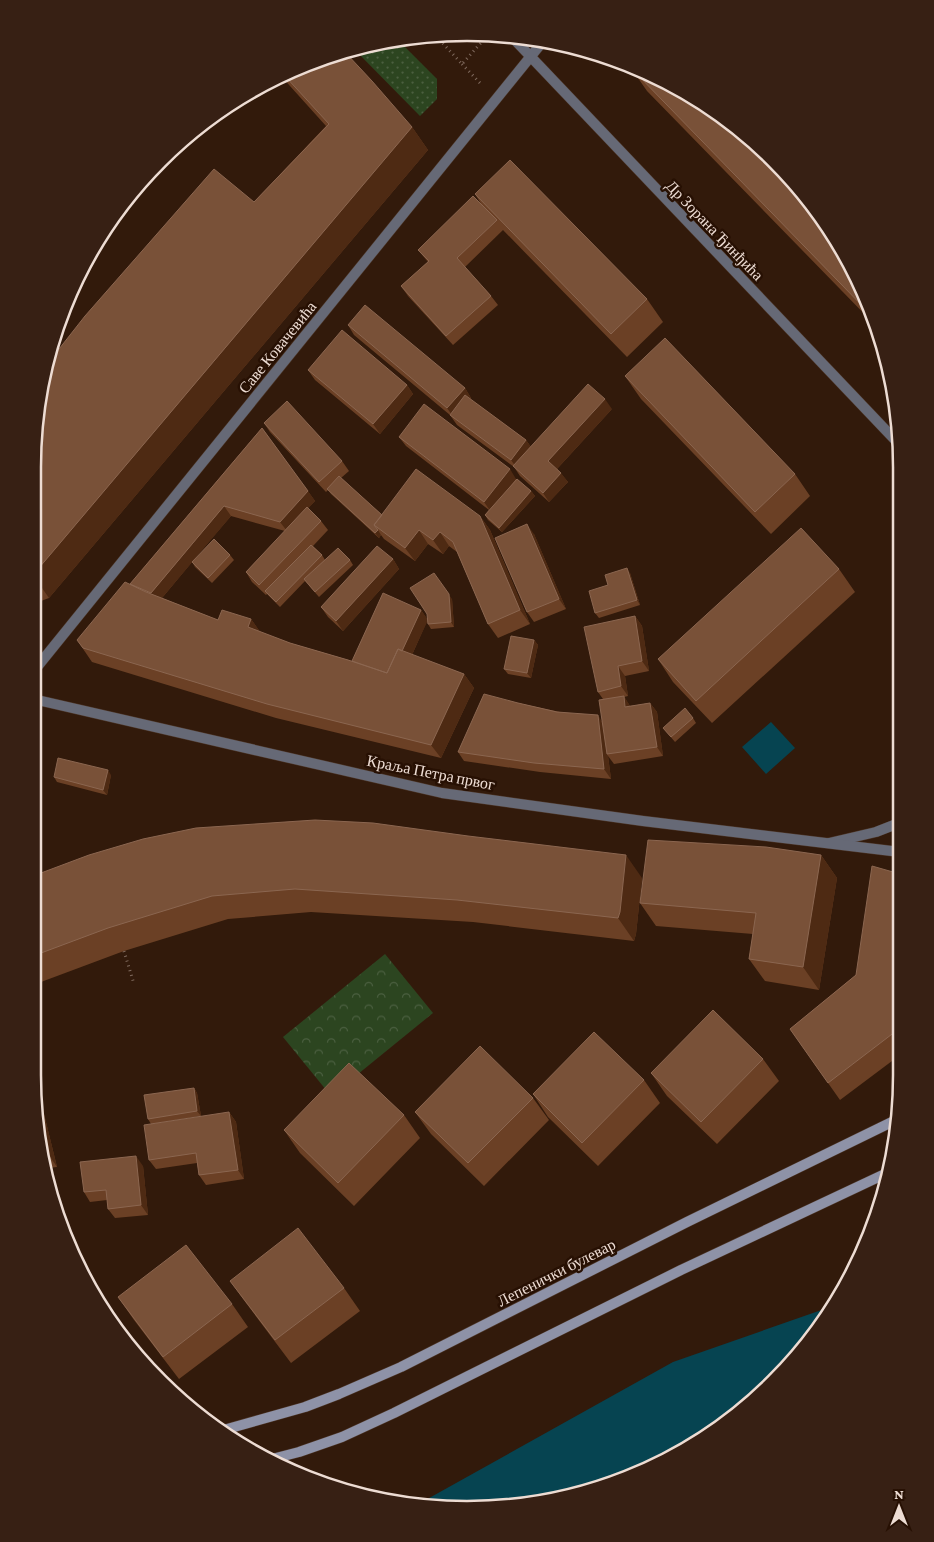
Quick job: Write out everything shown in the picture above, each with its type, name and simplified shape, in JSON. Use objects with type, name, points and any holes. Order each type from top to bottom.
[{"type":"main road","name":"Лепенички булевар","points":[[229,1428],[305,1407],[401,1367],[687,1222],[890,1123]]},
{"type":"main road","points":[[279,1457],[342,1436],[394,1413],[681,1270],[880,1176]]},
{"type":"street","name":"Др Зорана Ђинђића","points":[[518,45],[892,436]]},
{"type":"street","name":"Саве Ковачевића","points":[[41,662],[538,47]]},
{"type":"street","name":"Краља Петра првог","points":[[41,701],[442,793],[643,821],[893,851]]},
{"type":"street","points":[[828,843],[876,832],[893,825]]},
{"type":"path","points":[[441,42],[462,64],[482,42]]},
{"type":"path","points":[[124,950],[134,984]]},
{"type":"green space","points":[[404,46],[437,79],[437,99],[420,116],[360,55]]},
{"type":"green space","points":[[385,954],[433,1013],[331,1096],[283,1037]]},
{"type":"water","points":[[771,722],[795,748],[766,774],[742,747]]},
{"type":"water","points":[[822,1310],[787,1356],[748,1395],[704,1429],[655,1457],[604,1478],[550,1493],[495,1500],[467,1501],[428,1499],[673,1362]]},
{"type":"building","points":[[351,58],[412,127],[41,566],[42,439],[49,384],[58,350],[85,316],[214,169],[254,202],[329,124],[289,81]]},
{"type":"building","points":[[642,79],[680,98],[704,113],[748,147],[768,166],[787,186],[821,230],[836,254],[860,303]]},
{"type":"building","points":[[510,160],[647,299],[611,334],[475,194]]},
{"type":"building","points":[[473,196],[497,220],[457,258],[491,296],[446,336],[401,286],[429,261],[418,250]]},
{"type":"building","points":[[365,305],[465,388],[447,408],[348,325]]},
{"type":"building","points":[[342,330],[407,385],[373,424],[308,370]]},
{"type":"building","points":[[665,338],[795,474],[755,512],[625,376]]},
{"type":"building","points":[[588,384],[605,399],[548,461],[561,473],[543,493],[513,466]]},
{"type":"building","points":[[465,395],[526,440],[511,460],[450,415]]},
{"type":"building","points":[[287,401],[342,461],[319,482],[264,423]]},
{"type":"building","points":[[424,404],[510,469],[484,502],[399,437]]},
{"type":"building","points":[[262,428],[308,491],[280,522],[224,506],[151,593],[130,584]]},
{"type":"building","points":[[416,469],[480,516],[520,610],[488,624],[453,542],[440,532],[433,540],[419,530],[405,548],[374,525]]},
{"type":"building","points":[[339,476],[382,515],[374,525],[378,530],[375,533],[327,489]]},
{"type":"building","points":[[517,479],[531,491],[499,528],[485,515]]},
{"type":"building","points":[[307,507],[321,521],[259,585],[246,572]]},
{"type":"building","points":[[527,524],[559,599],[527,612],[495,538]]},
{"type":"building","points":[[801,528],[839,569],[696,701],[658,659]]},
{"type":"building","points":[[214,539],[230,555],[208,578],[192,562]]},
{"type":"building","points":[[311,545],[322,555],[276,602],[265,591]]},
{"type":"building","points":[[377,546],[393,559],[336,621],[321,607]]},
{"type":"building","points":[[338,548],[350,560],[315,592],[304,579]]},
{"type":"building","points":[[627,568],[637,600],[595,613],[589,591],[608,585],[605,575]]},
{"type":"building","points":[[434,573],[449,594],[451,622],[428,624],[427,614],[410,588]]},
{"type":"building","points":[[125,582],[218,620],[222,610],[251,619],[248,627],[290,643],[387,673],[398,649],[464,674],[431,745],[267,704],[83,648],[77,640]]},
{"type":"building","points":[[383,593],[421,610],[402,651],[398,649],[387,673],[352,661]]},
{"type":"building","points":[[635,616],[642,661],[618,666],[621,686],[598,692],[584,627]]},
{"type":"building","points":[[511,636],[534,640],[527,673],[504,669]]},
{"type":"building","points":[[484,694],[557,712],[598,715],[604,769],[534,763],[458,752]]},
{"type":"building","points":[[624,696],[625,707],[650,703],[657,747],[607,754],[599,700]]},
{"type":"building","points":[[685,708],[693,718],[671,737],[663,728]]},
{"type":"building","points":[[58,758],[108,770],[103,790],[54,777]]},
{"type":"building","points":[[315,820],[373,823],[626,855],[620,912],[618,918],[457,900],[295,889],[212,896],[108,928],[41,953],[41,873],[89,855],[143,839],[196,828]]},
{"type":"building","points":[[648,840],[766,847],[821,855],[803,967],[749,959],[756,913],[640,903]]},
{"type":"building","points":[[872,866],[893,872],[893,1033],[828,1083],[790,1029],[856,975]]},
{"type":"building","points":[[713,1010],[763,1059],[701,1122],[651,1073]]},
{"type":"building","points":[[594,1032],[644,1080],[582,1143],[533,1094]]},
{"type":"building","points":[[480,1046],[533,1098],[468,1163],[415,1112]]},
{"type":"building","points":[[349,1063],[404,1115],[338,1183],[284,1130]]},
{"type":"building","points":[[194,1088],[197,1111],[148,1119],[144,1095]]},
{"type":"building","points":[[229,1112],[238,1170],[199,1175],[196,1153],[149,1160],[144,1125]]},
{"type":"building","points":[[136,1156],[141,1205],[108,1209],[106,1190],[84,1192],[80,1162]]},
{"type":"building","points":[[298,1228],[344,1288],[275,1340],[230,1281]]},
{"type":"building","points":[[186,1245],[232,1304],[163,1357],[118,1297]]}]
